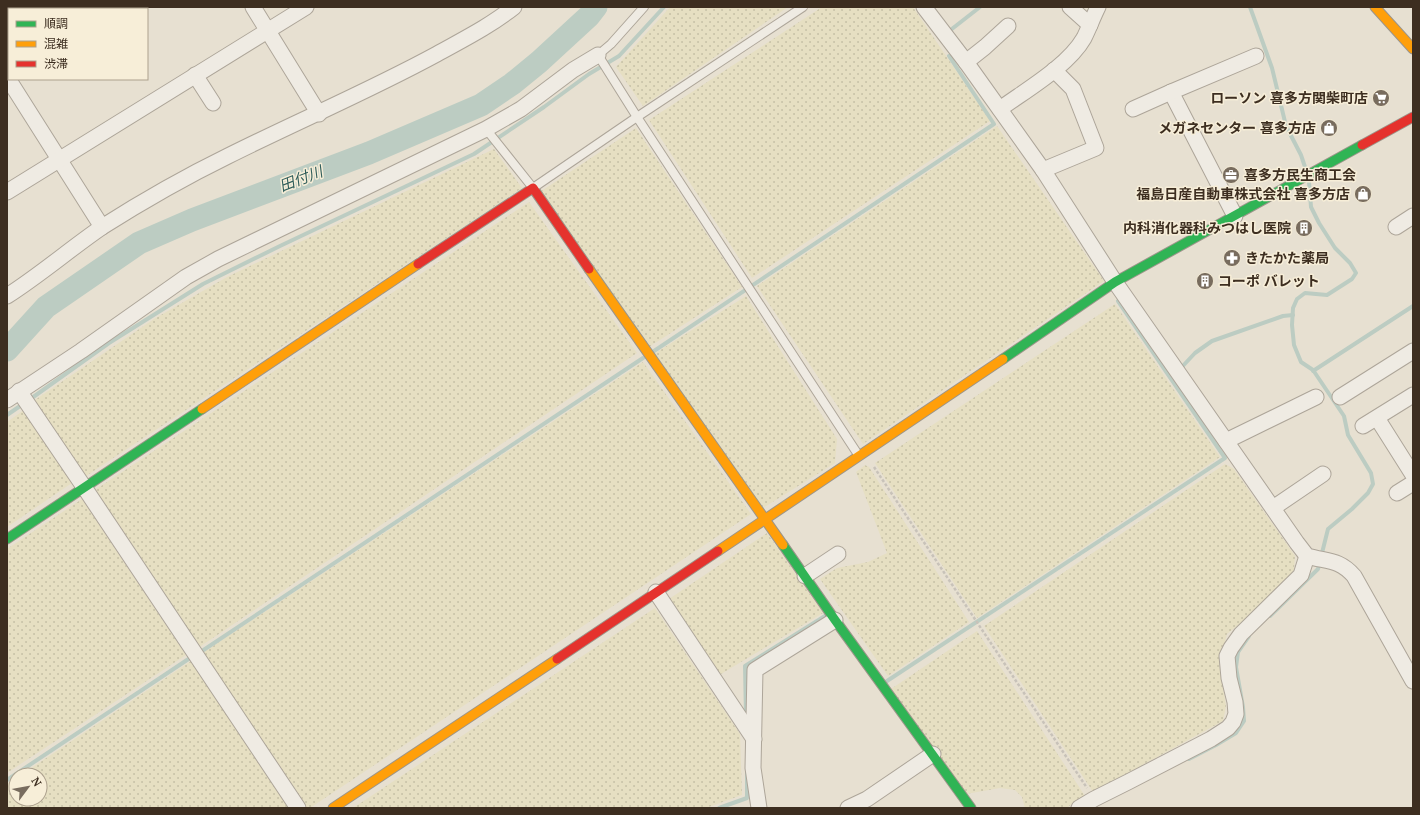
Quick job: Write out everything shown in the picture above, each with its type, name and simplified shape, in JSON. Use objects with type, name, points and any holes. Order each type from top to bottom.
[{"type":"street","points":[[253,7],[319,114]]},
{"type":"street","points":[[7,192],[306,7]]},
{"type":"street","points":[[7,296],[30,281],[102,227],[176,183],[228,156],[319,114],[416,66],[494,22],[514,7]]},
{"type":"street","points":[[924,7],[966,62],[1043,170],[1115,282],[1273,508],[1311,557],[1346,567],[1354,576],[1413,681]]},
{"type":"street","points":[[1070,7],[1090,25]]},
{"type":"street","points":[[1000,109],[1054,70],[1074,52],[1090,25],[1098,7]]},
{"type":"street","points":[[1375,7],[1413,49]]},
{"type":"street","points":[[966,62],[985,48],[1008,26]]},
{"type":"street","points":[[298,808],[84,487],[13,396],[82,350],[186,277],[218,259],[486,129],[521,108],[573,70],[598,55]]},
{"type":"street","points":[[1133,109],[1256,56]]},
{"type":"street","points":[[1043,170],[1096,148],[1073,89],[1054,70]]},
{"type":"street","points":[[195,75],[213,103]]},
{"type":"street","points":[[10,80],[102,227]]},
{"type":"street","points":[[1171,92],[1235,216]]},
{"type":"street","points":[[333,808],[862,455],[1115,282],[1413,117]]},
{"type":"street","points":[[7,539],[533,188],[835,620],[971,808]]},
{"type":"street","points":[[1396,227],[1413,216]]},
{"type":"street","points":[[1340,397],[1413,351]]},
{"type":"street","points":[[1363,426],[1413,395]]},
{"type":"street","points":[[1226,441],[1316,397]]},
{"type":"street","points":[[1377,418],[1413,475]]},
{"type":"street","points":[[1273,508],[1323,474]]},
{"type":"street","points":[[1397,493],[1413,483]]},
{"type":"street","points":[[805,576],[838,554]]},
{"type":"street","points":[[1079,808],[1228,728],[1233,722],[1236,714],[1236,708],[1229,678],[1227,656],[1241,634],[1302,575],[1311,557]]},
{"type":"street","points":[[656,592],[754,739]]},
{"type":"street","points":[[759,808],[753,768],[755,670],[835,620]]},
{"type":"street","points":[[848,808],[867,799],[933,754]]},
{"type":"lane","points":[[644,7],[612,44],[598,55],[637,117],[862,455]]},
{"type":"lane","points":[[486,129],[533,188],[803,7]]},
{"type":"path","points":[[862,455],[1094,799]]},
{"type":"shaded area","points":[[670,7],[788,7],[643,106],[616,67]]},
{"type":"shaded area","points":[[822,7],[913,7],[990,121],[752,278],[649,120]]},
{"type":"shaded area","points":[[997,126],[1104,281],[863,444],[757,286]]},
{"type":"shaded area","points":[[636,128],[742,287],[649,347],[540,192]]},
{"type":"shaded area","points":[[494,149],[522,188],[83,478],[32,402],[154,319],[227,277]]},
{"type":"shaded area","points":[[529,202],[637,353],[198,648],[95,490]]},
{"type":"shaded area","points":[[746,296],[837,439],[835,463],[763,508],[654,354]]},
{"type":"shaded area","points":[[1115,304],[1220,457],[977,618],[875,463]]},
{"type":"shaded area","points":[[643,362],[751,514],[310,808],[305,808],[201,654]]},
{"type":"shaded area","points":[[24,410],[72,483],[7,527],[7,422]]},
{"type":"shaded area","points":[[1225,464],[1234,469],[1295,556],[1294,570],[1274,596],[1227,634],[1219,664],[1226,706],[1223,721],[1093,792],[984,626]]},
{"type":"shaded area","points":[[865,465],[869,467],[969,622],[888,676],[820,579],[837,568],[868,562],[887,553],[856,472]]},
{"type":"shaded area","points":[[82,499],[186,655],[16,767],[8,767],[7,773],[7,549]]},
{"type":"shaded area","points":[[767,533],[823,613],[716,677],[666,601]]},
{"type":"shaded area","points":[[655,608],[740,734],[742,795],[706,808],[353,808]]},
{"type":"shaded area","points":[[977,631],[1085,796],[1067,808],[1025,808],[1022,797],[1015,790],[1000,788],[966,794],[891,689]]},
{"type":"shaded area","points":[[191,661],[289,808],[7,808],[8,783],[8,807],[48,807],[48,767],[33,767]]},
{"type":"waterway","name":"田付川","points":[[7,350],[46,307],[139,243],[192,220],[369,153],[481,105],[512,84],[539,62],[589,16],[596,7]]},
{"type":"waterway","points":[[29,400],[109,343],[203,284],[474,154],[544,107],[589,74],[619,56],[664,7]]},
{"type":"waterway","points":[[948,32],[980,7]]},
{"type":"waterway","points":[[1250,7],[1272,68],[1286,126],[1301,155],[1306,170]]},
{"type":"waterway","points":[[654,351],[994,124],[949,56],[955,53]]},
{"type":"waterway","points":[[1270,616],[1318,569],[1328,529],[1352,509],[1368,493],[1373,484],[1371,473],[1348,435],[1344,416],[1313,370],[1301,362],[1294,345],[1292,325],[1293,308],[1297,299],[1305,293],[1327,295],[1352,279],[1356,273],[1350,263],[1335,248],[1319,223],[1311,207],[1309,182]]},
{"type":"waterway","points":[[887,681],[1225,458],[1118,301]]},
{"type":"waterway","points":[[1313,371],[1413,306]]},
{"type":"waterway","points":[[1180,369],[1195,353],[1212,341],[1283,316],[1293,315]]},
{"type":"waterway","points":[[199,653],[643,358]]},
{"type":"waterway","points":[[7,415],[23,404]]},
{"type":"waterway","points":[[746,717],[745,666],[825,616]]},
{"type":"waterway","points":[[1189,759],[1236,733],[1244,721],[1236,667],[1238,652],[1249,636]]},
{"type":"waterway","points":[[7,780],[193,656]]},
{"type":"waterway","points":[[719,808],[747,798],[747,773]]},
{"type":"traffic: fast","points":[[1003,359],[1115,282],[1362,145]]},
{"type":"traffic: fast","points":[[7,539],[202,409]]},
{"type":"traffic: fast","points":[[783,545],[835,620],[971,808]]},
{"type":"traffic: slow","points":[[1375,7],[1413,49]]},
{"type":"traffic: slow","points":[[202,409],[418,264]]},
{"type":"traffic: slow","points":[[589,269],[783,545]]},
{"type":"traffic: slow","points":[[718,551],[1003,359]]},
{"type":"traffic: slow","points":[[333,808],[557,659]]},
{"type":"traffic: jam","points":[[1362,145],[1413,117]]},
{"type":"traffic: jam","points":[[418,264],[533,188],[589,269]]},
{"type":"traffic: jam","points":[[557,659],[718,551]]},
{"type":"place","name":"ローソン 喜多方関柴町店","points":[[1381,98]]},
{"type":"place","name":"メガネセンター 喜多方店","points":[[1329,128]]},
{"type":"place","name":"喜多方民生商工会","points":[[1231,175]]},
{"type":"place","name":"福島日産自動車株式会社 喜多方店","points":[[1363,194]]},
{"type":"place","name":"内科消化器科みつはし医院","points":[[1304,228]]},
{"type":"place","name":"きたかた薬局","points":[[1232,258]]},
{"type":"place","name":"コーポ バレット","points":[[1205,281]]}]
